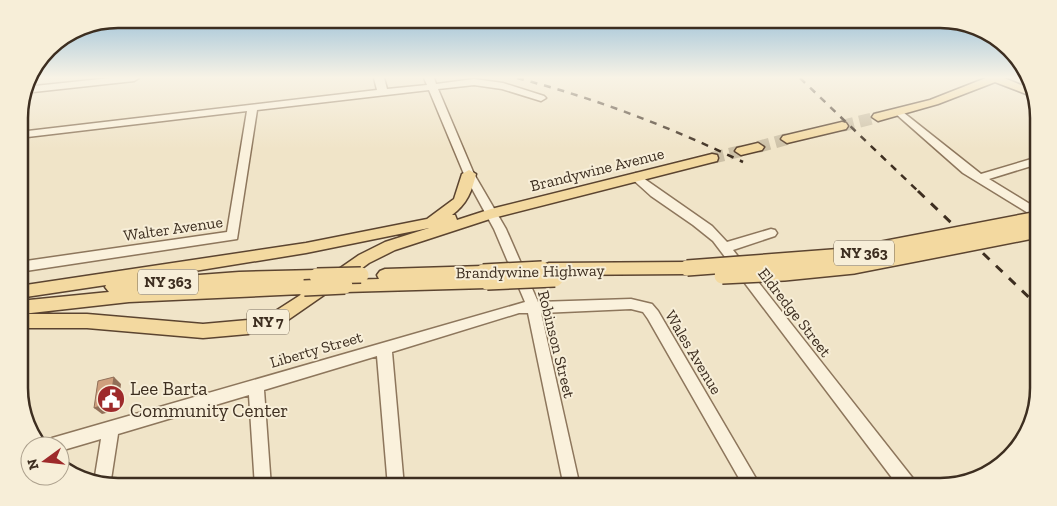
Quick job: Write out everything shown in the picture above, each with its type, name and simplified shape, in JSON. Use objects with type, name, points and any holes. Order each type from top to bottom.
[{"type":"main road","points":[[878,117],[935,102]]},
{"type":"main road","points":[[788,139],[842,126]]},
{"type":"main road","points":[[741,151],[758,146]]},
{"type":"main road","name":"Brandywine Avenue","points":[[491,214],[712,158]]},
{"type":"main road","points":[[429,222],[460,202],[465,194],[469,174]]},
{"type":"main road","name":"NY 7","points":[[28,291],[306,248],[429,222],[491,214]]},
{"type":"main road","name":"NY 7","points":[[28,321],[87,321],[203,331],[248,327],[279,317],[292,310],[377,252],[408,240],[491,214]]},
{"type":"main road","name":"Brandywine Highway","points":[[689,272],[845,256],[1030,221]]},
{"type":"main road","name":"Brandywine Highway","points":[[28,307],[128,296],[346,286],[485,277],[689,272],[784,273],[854,266],[1030,232]]},
{"type":"main road","name":"Brandywine Highway","points":[[28,297],[172,282],[361,275],[485,277]]},
{"type":"street","points":[[28,134],[312,102]]},
{"type":"street","name":"Robinson Street","points":[[439,102],[469,174],[514,259],[533,306],[570,478]]},
{"type":"street","name":"Walter Avenue","points":[[28,266],[233,236],[252,108]]},
{"type":"street","points":[[899,112],[962,165],[1030,210]]},
{"type":"street","points":[[980,178],[1030,162]]},
{"type":"street","name":"Eldredge Street","points":[[636,177],[656,195],[707,229],[724,248],[898,478]]},
{"type":"street","points":[[724,248],[771,233]]},
{"type":"street","name":"Wales Avenue","points":[[533,306],[631,304],[646,308],[674,349],[748,478]]},
{"type":"street","name":"Liberty Street","points":[[70,441],[519,308],[533,306]]},
{"type":"street","points":[[384,348],[395,478]]},
{"type":"street","points":[[256,385],[262,478]]},
{"type":"street","points":[[103,478],[111,428]]},
{"type":"building","points":[[114,377],[110,403],[94,408],[98,381]]},
{"type":"tunnel","points":[[842,126],[878,117]]},
{"type":"tunnel","points":[[758,147],[787,139]]},
{"type":"tunnel","points":[[712,158],[741,151]]},
{"type":"railway","points":[[596,102],[688,137],[743,162]]},
{"type":"railway","points":[[825,102],[919,192]]},
{"type":"railway","points":[[918,191],[1030,298]]},
{"type":"place","name":"Lee Barta Community Center","points":[[111,399]]}]
